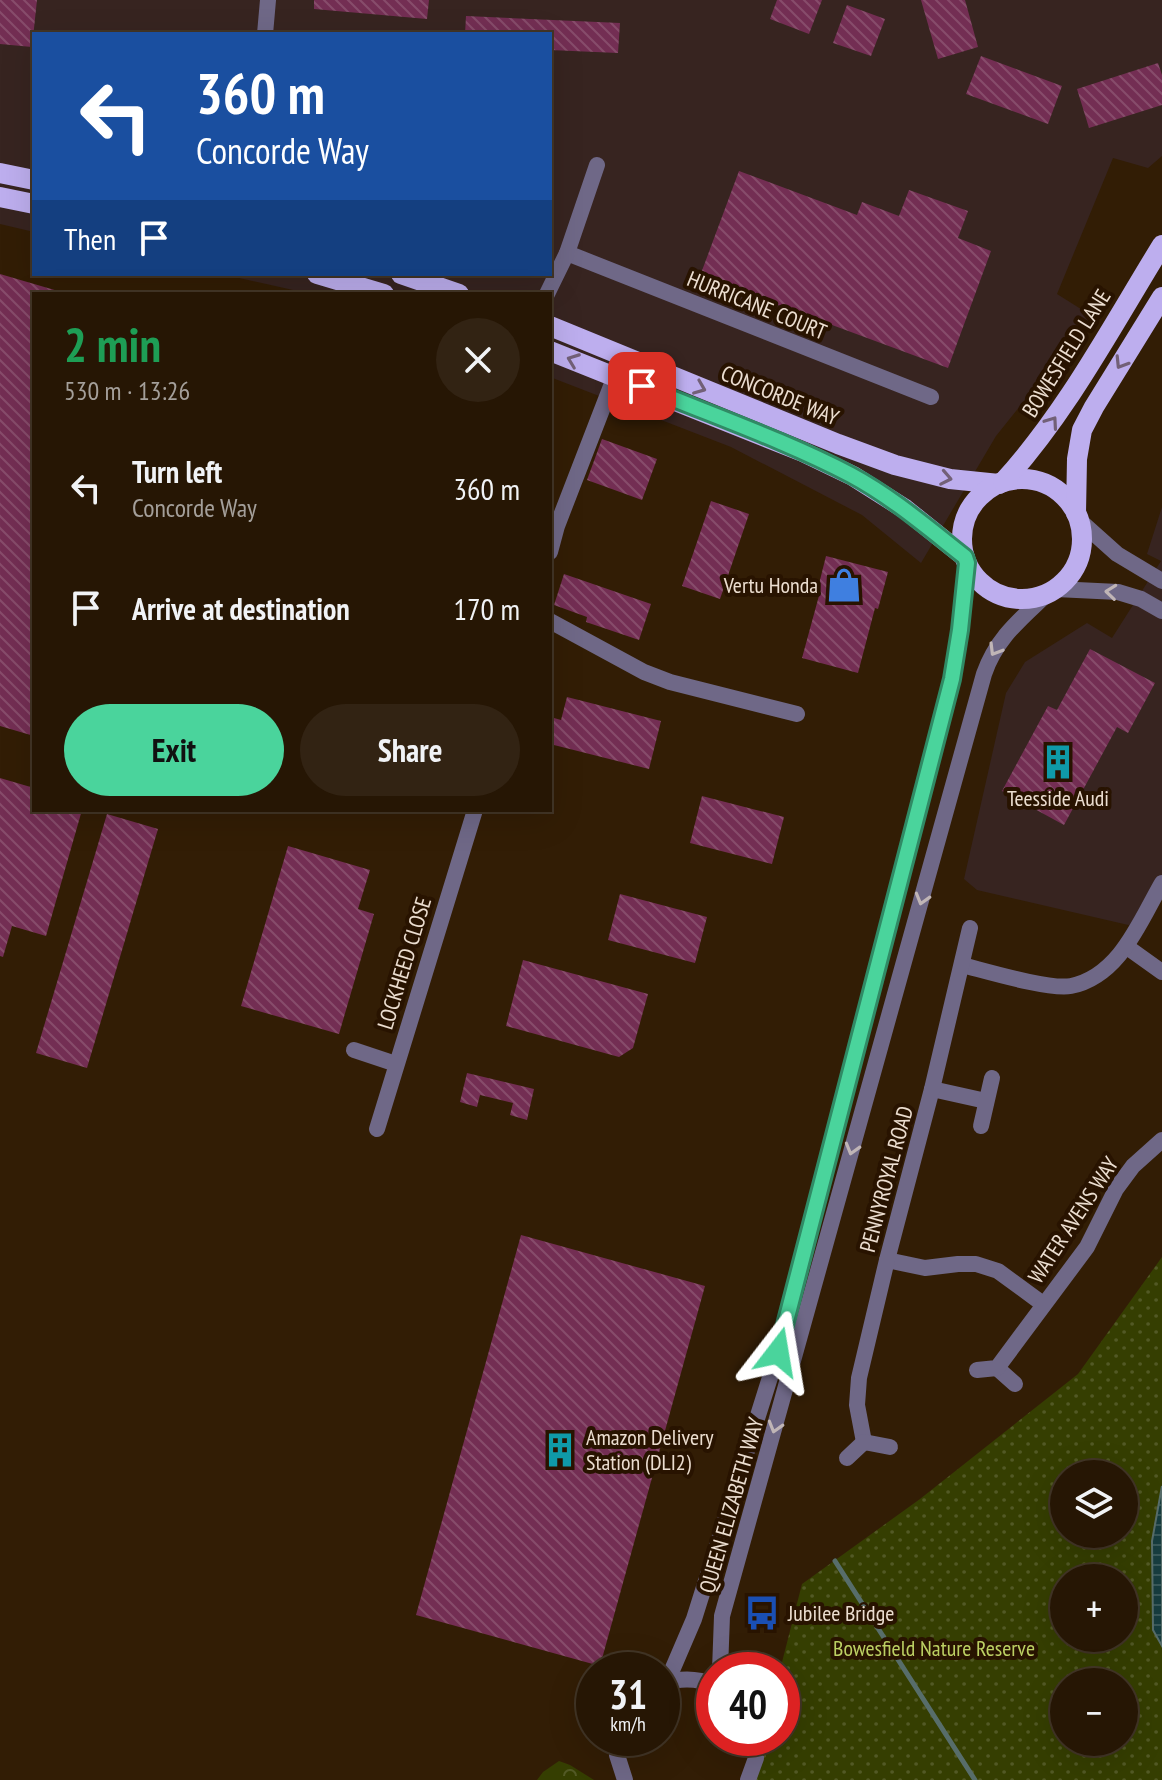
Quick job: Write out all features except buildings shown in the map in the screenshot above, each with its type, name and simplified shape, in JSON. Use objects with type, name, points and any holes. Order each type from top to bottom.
[{"type":"main road","points":[[0,173],[32,180]]},
{"type":"main road","points":[[0,197],[32,204]]},
{"type":"main road","name":"BOWESFIELD LANE","points":[[1001,483],[1053,421],[1162,245]]},
{"type":"main road","points":[[324,276],[377,292]]},
{"type":"main road","points":[[407,276],[453,292]]},
{"type":"main road","points":[[1078,517],[1067,499],[1040,482],[1019,479],[1001,483],[978,498],[964,522],[962,535],[966,560],[980,582],[1004,597],[1026,599],[1052,591],[1073,572],[1080,555],[1082,536],[1078,517],[1077,459],[1082,430],[1162,297]]},
{"type":"main road","name":"CONCORDE WAY","points":[[552,327],[895,465],[950,479],[1001,483]]},
{"type":"main road","name":"CONCORDE WAY","points":[[552,352],[803,452],[853,476],[905,509],[966,560]]},
{"type":"street","points":[[265,32],[268,0]]},
{"type":"street","points":[[548,292],[567,253],[597,165]]},
{"type":"street","name":"HURRICANE COURT","points":[[567,253],[931,397]]},
{"type":"street","points":[[552,545],[615,376]]},
{"type":"street","points":[[1078,517],[1117,554],[1162,581]]},
{"type":"street","name":"QUEEN ELIZABETH WAY","points":[[679,1652],[694,1619],[778,1352],[952,679],[966,560]]},
{"type":"street","points":[[1052,591],[1118,592],[1141,599],[1162,611]]},
{"type":"street","name":"QUEEN ELIZABETH WAY","points":[[721,1652],[722,1616],[984,674],[1005,634],[1052,591]]},
{"type":"street","points":[[552,622],[657,677],[797,714]]},
{"type":"street","name":"LOCKHEED CLOSE","points":[[377,1129],[474,812]]},
{"type":"street","points":[[962,965],[1042,984],[1069,986],[1094,977],[1127,947],[1162,883]]},
{"type":"street","name":"PENNYROYAL ROAD","points":[[864,1442],[857,1405],[859,1378],[970,928]]},
{"type":"street","points":[[1127,947],[1162,972]]},
{"type":"street","points":[[354,1050],[396,1064]]},
{"type":"street","points":[[981,1126],[992,1078]]},
{"type":"street","points":[[932,1089],[986,1101]]},
{"type":"street","name":"WATER AVENS WAY","points":[[997,1368],[1087,1247],[1116,1189],[1133,1166],[1162,1140]]},
{"type":"street","points":[[887,1260],[925,1268],[976,1264],[998,1271],[1043,1304]]},
{"type":"street","points":[[977,1370],[997,1368],[1015,1384]]},
{"type":"street","points":[[847,1458],[864,1442],[890,1447]]},
{"type":"street","points":[[617,1756],[625,1780]]},
{"type":"street","points":[[748,1780],[756,1756]]},
{"type":"shaded area","points":[[0,0],[1162,0],[1162,156],[1148,168],[1113,158],[1057,294],[1092,316],[996,436],[921,563],[862,515],[731,447],[552,378],[552,292],[302,292],[230,276],[552,276],[552,32],[32,32],[32,232],[0,224]]},
{"type":"shaded area","points":[[1162,507],[1162,883],[1137,927],[977,890],[964,879],[1006,693],[1025,662],[1087,623],[1112,638],[1161,561],[1147,554]]},
{"type":"green space","name":"Bowesfield Nature Reserve","points":[[1162,1257],[1162,1494],[1153,1630],[1162,1646],[1162,1780],[752,1780],[758,1756],[800,1756],[800,1652],[785,1652],[802,1584],[920,1499],[1078,1374]]},
{"type":"green space","points":[[559,1761],[570,1765],[594,1780],[537,1780]]},
{"type":"water","points":[[1162,1486],[1162,1646],[1153,1630],[1152,1541]]},
{"type":"waterway","points":[[835,1561],[975,1780]]},
{"type":"place","name":"Vertu Honda","points":[[844,585]]},
{"type":"place","name":"Teesside Audi","points":[[1058,762]]},
{"type":"place","name":"Amazon Delivery Station (DLI2)","points":[[560,1450]]},
{"type":"place","name":"Jubilee Bridge","points":[[762,1613]]},
{"type":"route","points":[[642,386],[803,452],[853,476],[905,509],[965,557],[967,563],[952,679],[778,1352]]}]
